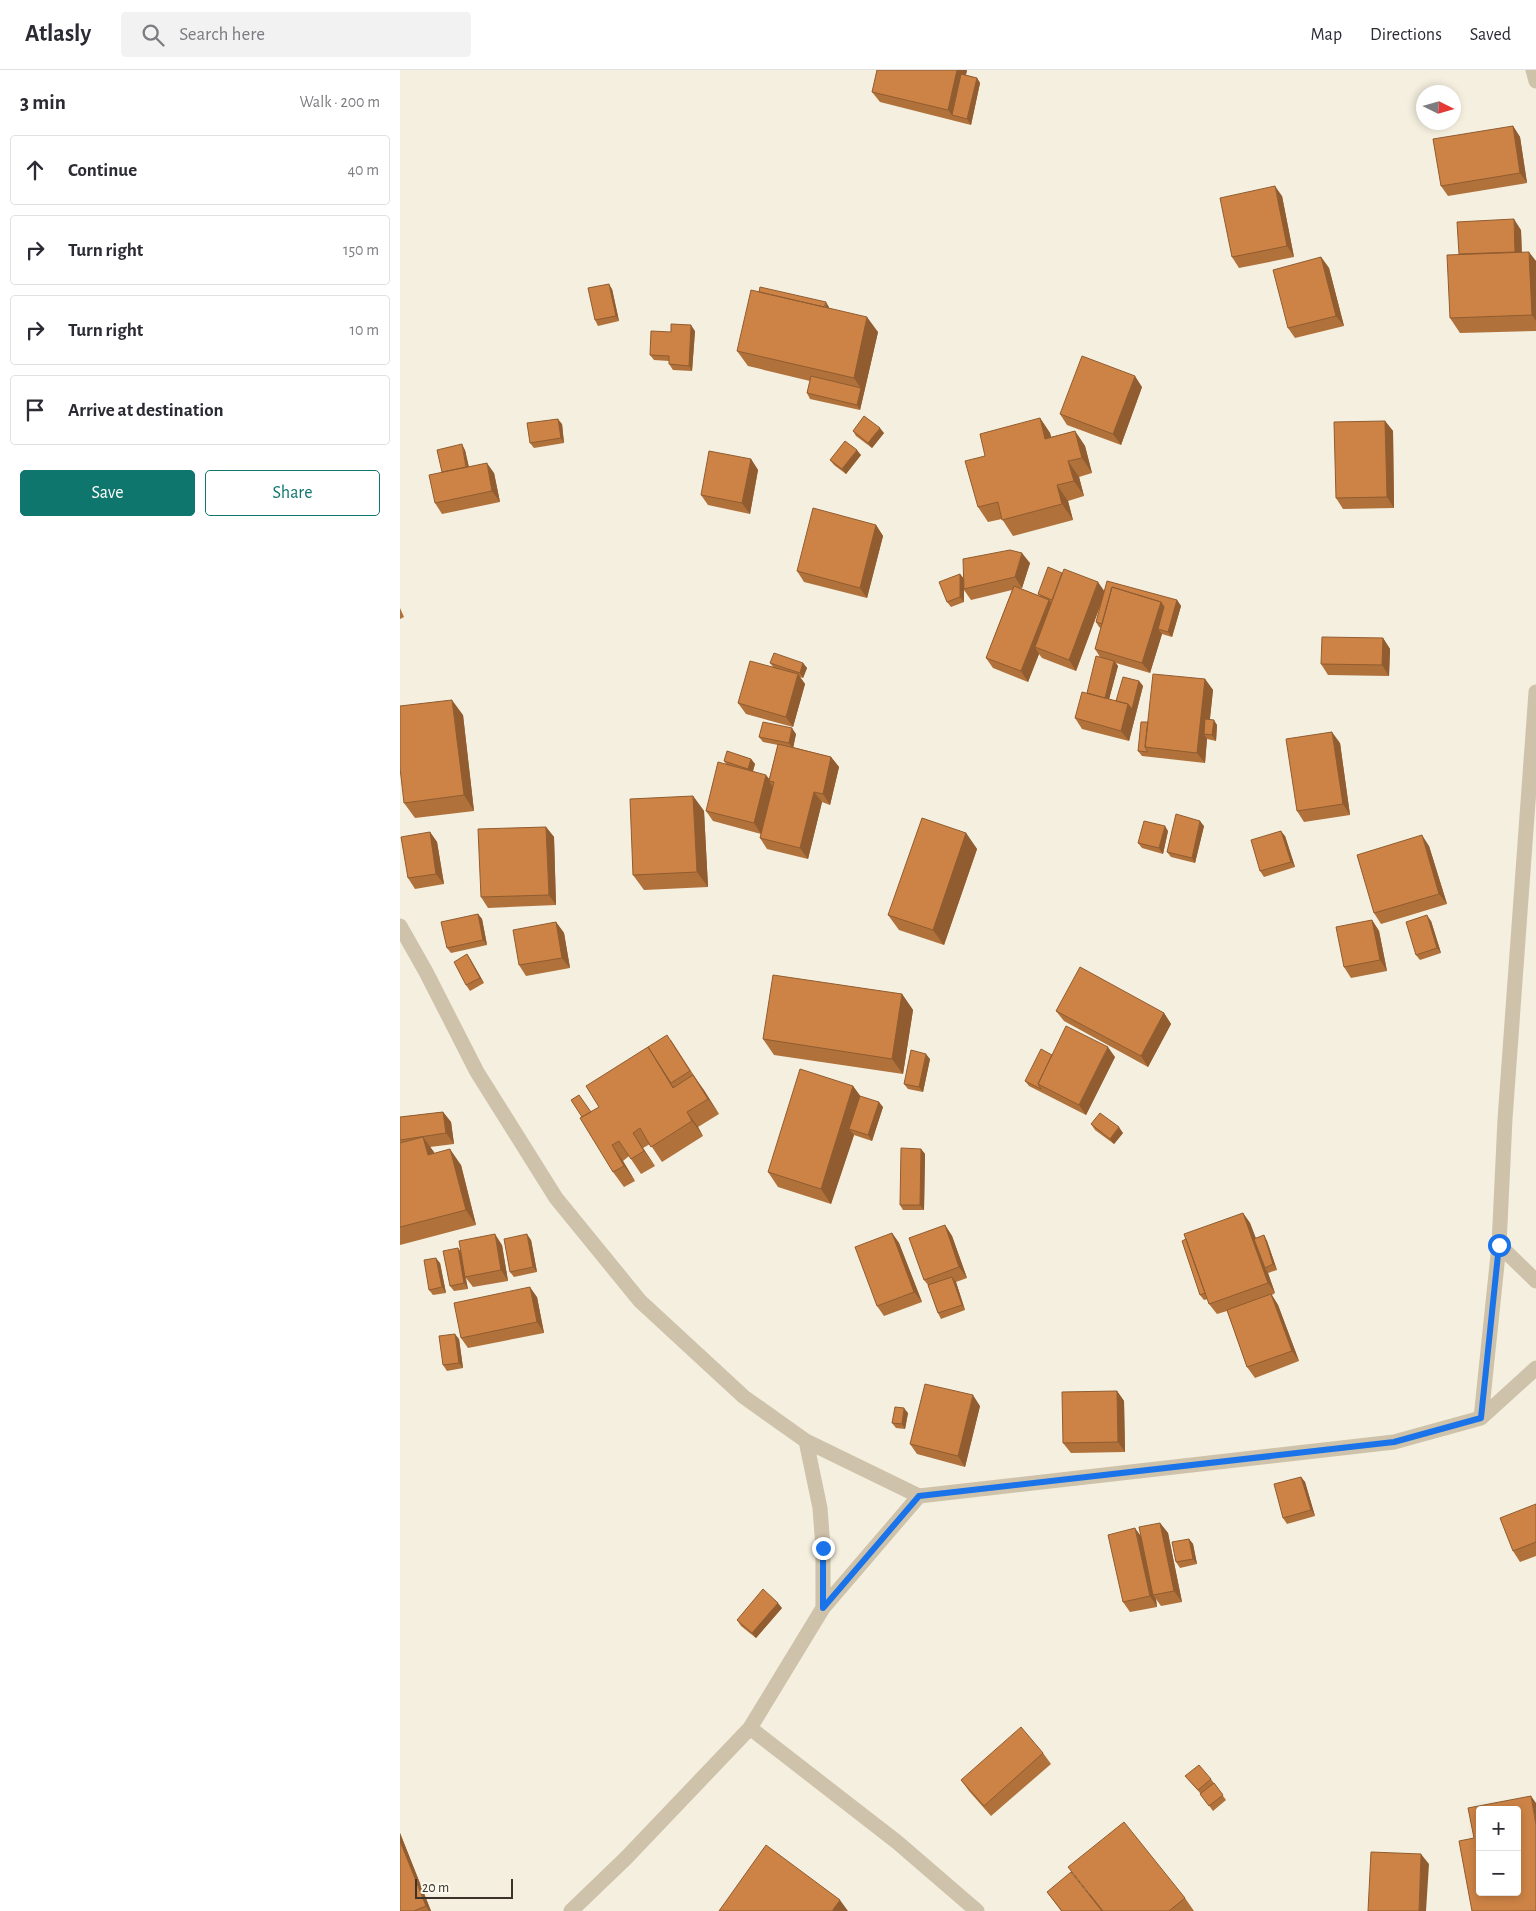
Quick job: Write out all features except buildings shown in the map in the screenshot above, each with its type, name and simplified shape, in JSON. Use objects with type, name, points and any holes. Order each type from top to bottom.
[{"type":"street","points":[[1533,70],[1536,81]]},
{"type":"street","points":[[1481,1418],[1499,1245],[1504,1119],[1536,692]]},
{"type":"street","points":[[400,926],[426,972],[477,1072],[556,1198],[640,1301],[744,1397],[806,1441],[919,1496],[1394,1442],[1481,1418],[1536,1368]]},
{"type":"street","points":[[1499,1245],[1536,1281]]},
{"type":"street","points":[[806,1441],[820,1508],[823,1548],[823,1608]]},
{"type":"street","points":[[571,1911],[626,1858],[750,1728],[823,1608],[919,1496]]},
{"type":"street","points":[[750,1728],[897,1842],[977,1911]]},
{"type":"route","points":[[823,1548],[823,1608],[919,1496],[1394,1442],[1481,1418],[1499,1245]]}]
